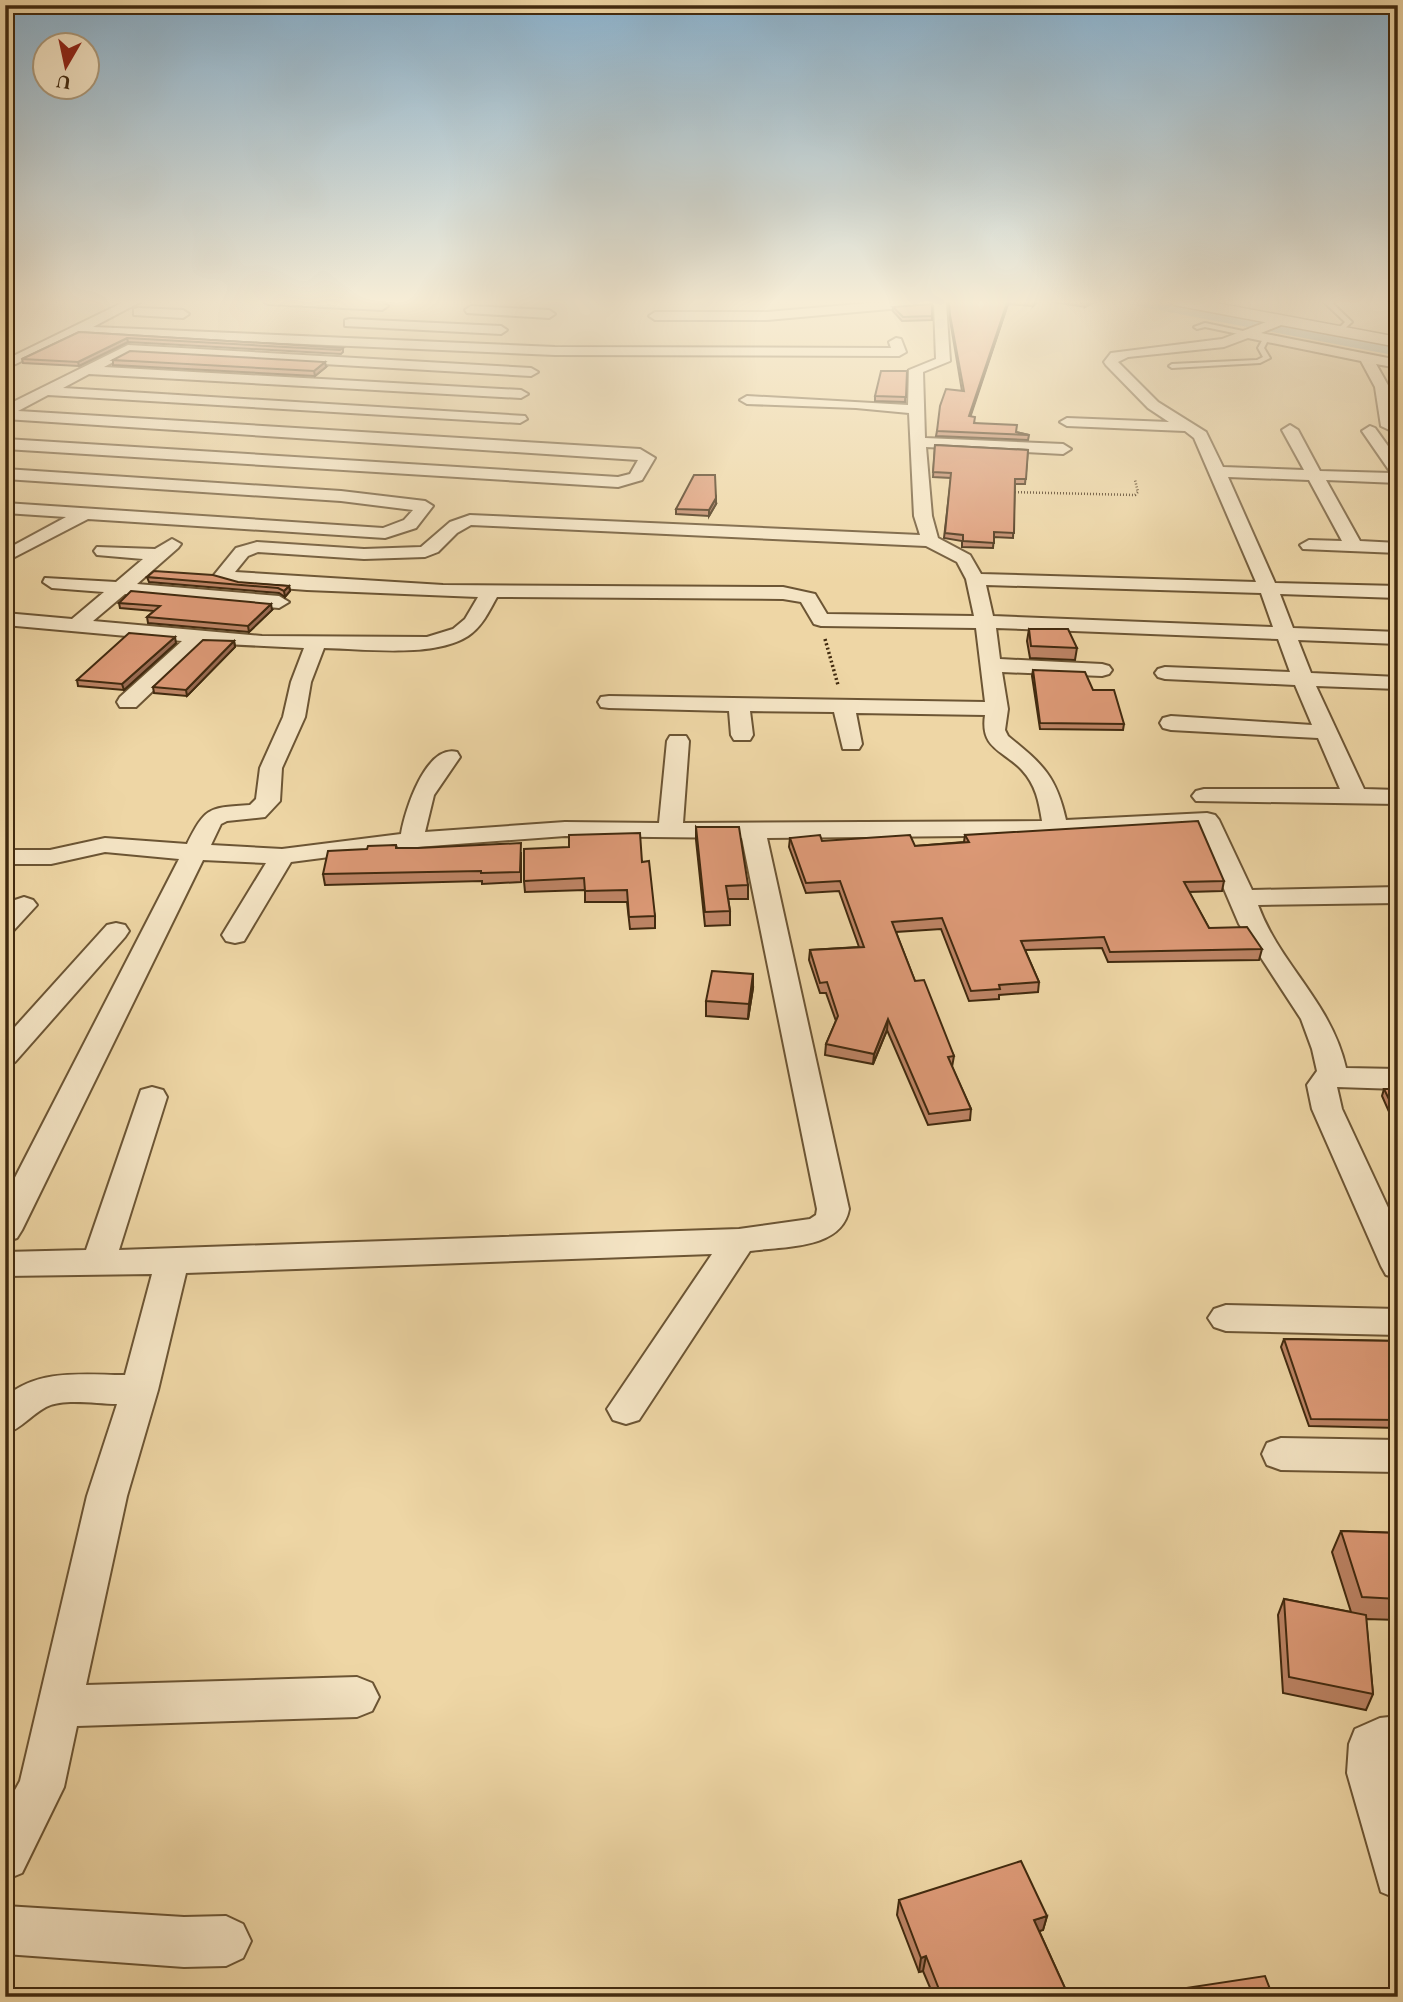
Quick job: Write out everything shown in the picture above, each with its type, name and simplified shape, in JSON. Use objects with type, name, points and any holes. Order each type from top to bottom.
[{"type":"street","points":[[5,414],[42,393]]},
{"type":"street","points":[[83,393],[520,419]]},
{"type":"street","points":[[5,557],[85,514],[239,393]]},
{"type":"street","points":[[341,496],[442,393]]},
{"type":"street","points":[[510,393],[521,394]]},
{"type":"street","points":[[915,393],[923,516],[930,541]]},
{"type":"street","points":[[1141,393],[1153,405],[1201,435],[1269,590],[1303,680],[1355,796]]},
{"type":"street","points":[[1383,393],[1389,426],[1398,430]]},
{"type":"street","points":[[747,400],[856,404],[918,410]]},
{"type":"street","points":[[5,414],[640,454],[647,458],[636,477],[618,482],[5,444]]},
{"type":"street","points":[[1067,422],[1191,427]]},
{"type":"street","points":[[1290,430],[1354,546]]},
{"type":"street","points":[[1370,431],[1398,475]]},
{"type":"street","points":[[919,442],[1063,449]]},
{"type":"street","points":[[1217,471],[1398,475]]},
{"type":"street","points":[[5,474],[341,496],[425,506],[410,524],[385,533],[5,508]]},
{"type":"street","points":[[1056,828],[1048,792],[1041,780],[1030,765],[998,739],[995,730],[997,709],[985,622],[975,579],[964,559],[930,541],[658,531],[470,520],[454,524],[435,548],[425,552],[364,554],[257,547],[242,552],[223,575],[239,579],[344,589],[783,593],[808,598],[821,620],[985,622],[1398,638]]},
{"type":"street","points":[[1309,545],[1398,548]]},
{"type":"street","points":[[76,626],[166,549],[103,551]]},
{"type":"street","points":[[975,579],[1398,592]]},
{"type":"street","points":[[52,582],[279,603]]},
{"type":"street","points":[[5,620],[262,642],[428,643],[451,637],[472,622],[491,592]]},
{"type":"street","points":[[128,702],[199,636]]},
{"type":"street","points":[[5,1230],[214,817],[256,812],[265,806],[271,768],[295,717],[301,682],[317,642]]},
{"type":"street","points":[[990,664],[1102,670]]},
{"type":"street","points":[[1166,673],[1398,683]]},
{"type":"street","points":[[609,702],[997,709]]},
{"type":"street","points":[[739,703],[741,735]]},
{"type":"street","points":[[844,706],[851,744]]},
{"type":"street","points":[[1171,723],[1327,732]]},
{"type":"street","points":[[670,829],[678,741]]},
{"type":"street","points":[[412,840],[417,803],[449,757]]},
{"type":"street","points":[[1204,796],[1398,797]]},
{"type":"street","points":[[5,857],[51,857],[105,845],[282,856],[412,840],[565,829],[753,831],[1056,828],[1207,820],[1244,898],[1252,924],[1315,1019],[1327,1049],[1333,1077]]},
{"type":"street","points":[[5,1264],[172,1261],[739,1241],[819,1229],[831,1220],[833,1209],[753,831]]},
{"type":"street","points":[[235,935],[282,856]]},
{"type":"street","points":[[1244,898],[1398,895]]},
{"type":"street","points":[[5,924],[24,905]]},
{"type":"street","points":[[5,1056],[17,1027],[116,931]]},
{"type":"street","points":[[1398,1079],[1333,1077],[1327,1078],[1322,1085],[1327,1108],[1398,1266]]},
{"type":"street","points":[[99,1261],[152,1097]]},
{"type":"street","points":[[626,1409],[739,1241]]},
{"type":"street","points":[[5,1856],[41,1787],[62,1706],[107,1496],[140,1390],[172,1261]]},
{"type":"street","points":[[1226,1318],[1398,1322]]},
{"type":"street","points":[[5,1419],[30,1398],[51,1389],[140,1390]]},
{"type":"street","points":[[1281,1454],[1398,1456]]},
{"type":"street","points":[[62,1706],[357,1697]]},
{"type":"street","points":[[1398,1737],[1380,1739],[1371,1744],[1369,1756],[1370,1773],[1398,1875]]},
{"type":"street","points":[[5,1930],[184,1942],[226,1941]]},
{"type":"path","points":[[1009,492],[1132,495],[1138,494],[1135,480]]},
{"type":"path","points":[[821,620],[844,706]]},
{"type":"building","points":[[876,393],[906,393],[906,397],[875,396]]},
{"type":"building","points":[[944,393],[977,393],[969,416],[975,417],[974,423],[1017,425],[1016,432],[1029,435],[937,431]]},
{"type":"building","points":[[935,445],[1028,450],[1026,479],[1015,479],[1014,533],[994,532],[994,543],[963,541],[963,535],[945,533],[951,473],[933,472]]},
{"type":"building","points":[[694,475],[715,475],[716,498],[709,510],[676,509]]},
{"type":"building","points":[[154,571],[213,575],[238,582],[289,586],[284,591],[278,588],[147,577]]},
{"type":"building","points":[[131,591],[271,604],[248,626],[147,617],[160,606],[119,603]]},
{"type":"building","points":[[1029,629],[1068,629],[1077,648],[1031,646]]},
{"type":"building","points":[[129,633],[175,637],[122,684],[77,680]]},
{"type":"building","points":[[203,640],[234,641],[186,690],[153,687]]},
{"type":"building","points":[[1033,670],[1085,672],[1093,690],[1114,690],[1124,724],[1040,723]]},
{"type":"building","points":[[1198,821],[1224,881],[1184,882],[1209,928],[1247,927],[1262,949],[1110,952],[1104,937],[1021,941],[1039,982],[999,985],[1000,989],[971,991],[942,918],[892,922],[915,981],[924,980],[954,1056],[948,1057],[971,1109],[929,1114],[888,1019],[874,1054],[826,1044],[838,1016],[827,982],[820,983],[810,950],[864,947],[840,881],[806,883],[790,838],[820,835],[822,841],[910,835],[915,846],[969,842],[965,835]]},
{"type":"building","points":[[696,827],[739,827],[748,885],[726,886],[730,911],[705,912]]},
{"type":"building","points":[[640,833],[642,862],[649,861],[655,916],[629,917],[627,890],[585,891],[584,878],[524,881],[524,849],[569,847],[569,835]]},
{"type":"building","points":[[521,843],[520,872],[323,874],[328,851],[367,849],[368,846],[396,845],[396,848],[418,848]]},
{"type":"building","points":[[712,971],[753,974],[749,1004],[706,1001]]},
{"type":"building","points":[[1384,1089],[1398,1089],[1398,1118]]},
{"type":"building","points":[[1284,1339],[1398,1341],[1398,1420],[1311,1419]]},
{"type":"building","points":[[1341,1531],[1398,1533],[1398,1599],[1362,1597]]},
{"type":"building","points":[[1284,1599],[1366,1615],[1373,1694],[1289,1677]]},
{"type":"building","points":[[1021,1861],[1047,1916],[1034,1920],[1069,1997],[942,1997],[926,1956],[921,1958],[899,1900]]},
{"type":"building","points":[[1265,1976],[1273,1997],[1189,1997],[1186,1988]]}]
